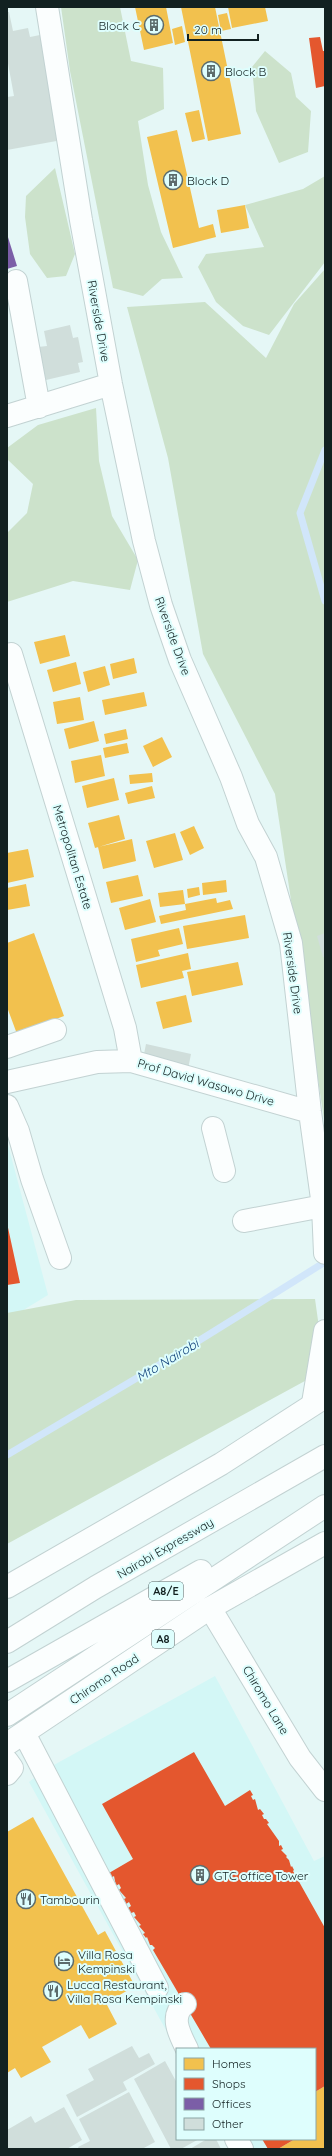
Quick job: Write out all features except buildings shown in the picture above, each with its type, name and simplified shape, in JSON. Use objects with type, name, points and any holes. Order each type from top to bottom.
[{"type":"main road","name":"Riverside Drive","points":[[47,7],[81,220],[111,384],[144,541],[161,605],[180,660],[231,777],[248,824],[266,857],[291,943],[310,1112],[323,1206],[324,1248]]},
{"type":"main road","points":[[16,281],[39,407]]},
{"type":"main road","points":[[7,416],[111,384]]},
{"type":"main road","name":"Metropolitan Estate","points":[[11,654],[125,1028],[131,1061]]},
{"type":"main road","points":[[7,1047],[55,1030]]},
{"type":"main road","name":"Prof David Wasawo Drive","points":[[7,1082],[97,1062],[131,1061],[310,1112]]},
{"type":"main road","points":[[7,1106],[13,1132],[32,1179],[60,1258]]},
{"type":"main road","points":[[212,1128],[224,1171]]},
{"type":"main road","points":[[244,1221],[323,1206]]},
{"type":"main road","points":[[7,1587],[221,1464],[319,1400],[325,1331]]},
{"type":"main road","name":"Nairobi Expressway","points":[[7,1642],[96,1587],[325,1456]]},
{"type":"main road","name":"A8/E","points":[[7,1681],[325,1500]]},
{"type":"main road","points":[[7,1715],[325,1506]]},
{"type":"main road","name":"Chiromo Road","points":[[16,1738],[210,1608],[325,1543]]},
{"type":"main road","name":"Chiromo Lane","points":[[210,1608],[300,1758],[325,1790]]},
{"type":"main road","points":[[16,1738],[157,1988]]},
{"type":"main road","points":[[7,1761],[12,1768],[7,1774]]},
{"type":"main road","points":[[185,2004],[180,2007],[176,2025],[187,2048]]},
{"type":"main road","points":[[237,2140],[242,2149]]},
{"type":"shaded area","points":[[7,1141],[48,1295],[7,1320]]},
{"type":"shaded area","points":[[215,1676],[314,1861],[325,1856],[325,2149],[233,2149],[228,2140],[316,2140],[316,2048],[176,2048],[29,1782],[43,1771]]},
{"type":"green space","points":[[61,7],[120,7],[131,61],[163,68],[164,109],[138,121],[148,185],[161,232],[183,278],[162,279],[143,296],[113,288],[70,71]]},
{"type":"green space","points":[[265,51],[291,73],[296,97],[311,111],[308,152],[279,163],[256,111],[252,67]]},
{"type":"green space","points":[[55,168],[75,254],[66,276],[47,278],[30,254],[25,217],[26,196]]},
{"type":"green space","points":[[325,176],[325,262],[269,335],[243,326],[216,302],[198,267],[206,254],[264,247],[245,205],[303,189]]},
{"type":"green space","points":[[325,269],[325,1126],[275,794],[203,654],[168,458],[127,307],[205,302],[266,358],[294,304]]},
{"type":"green space","points":[[96,408],[99,461],[112,516],[138,560],[130,590],[73,581],[7,602],[7,533],[27,513],[33,484],[7,459],[7,448],[38,425]]},
{"type":"green space","points":[[315,1299],[325,1370],[7,1544],[7,1313],[76,1300]]},
{"type":"waterway","name":"Mto Nairobi","points":[[325,450],[300,513],[325,601]]},
{"type":"waterway","name":"Mto Nairobi","points":[[7,1455],[179,1353],[325,1262]]},
{"type":"place","name":"Block C","points":[[154,25]]},
{"type":"place","name":"Block B","points":[[211,71]]},
{"type":"place","name":"Block D","points":[[173,180]]},
{"type":"place","name":"GTC office Tower","points":[[200,1875]]},
{"type":"place","name":"Tambourin","points":[[26,1899]]},
{"type":"place","name":"Villa Rosa Kempinski","points":[[64,1961]]},
{"type":"place","name":"Lucca Restaurant, Villa Rosa Kempinski","points":[[53,1991]]}]
